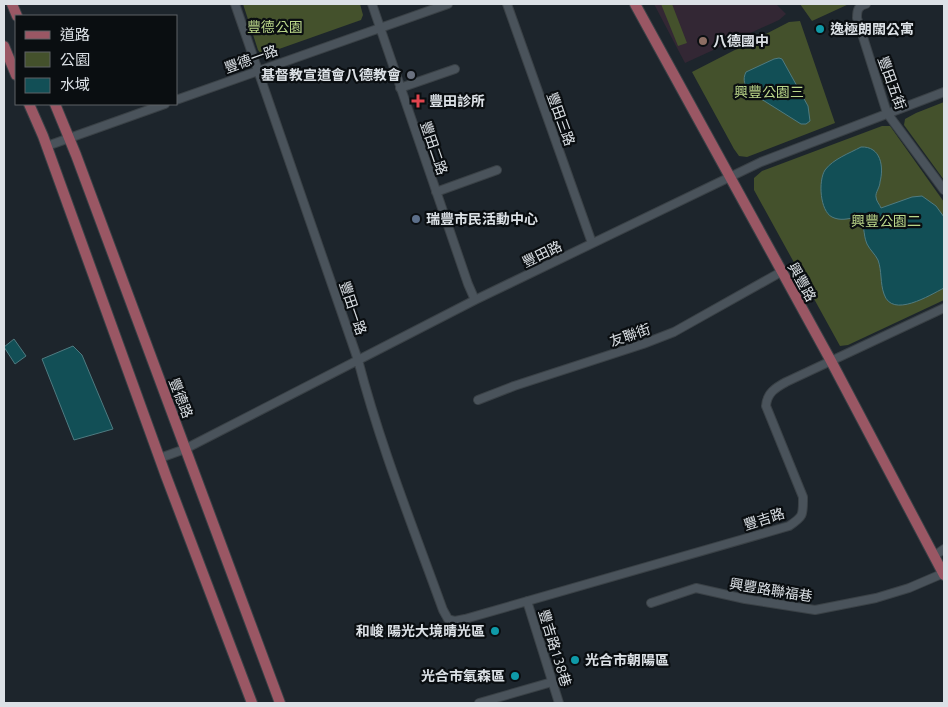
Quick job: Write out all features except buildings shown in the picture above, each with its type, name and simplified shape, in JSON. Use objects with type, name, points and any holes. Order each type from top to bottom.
[{"type":"main road","name":"興豐路","points":[[635,4],[728,177],[831,361],[944,574]]},
{"type":"main road","points":[[4,46],[15,72]]},
{"type":"main road","points":[[29,105],[47,146],[160,458],[252,703]]},
{"type":"main road","name":"豐德路","points":[[55,105],[280,703]]},
{"type":"street","name":"豐田一路","points":[[235,4],[358,360],[403,503],[448,619]]},
{"type":"street","name":"豐田二路","points":[[372,4],[475,300]]},
{"type":"street","name":"豐德一路","points":[[178,99],[448,4]]},
{"type":"street","name":"豐田三路","points":[[507,4],[592,243]]},
{"type":"street","name":"豐田五街","points":[[866,4],[860,6],[857,10],[857,18],[887,112],[944,190]]},
{"type":"street","points":[[400,88],[455,69]]},
{"type":"street","name":"豐田路","points":[[160,458],[185,449],[475,300],[728,177],[887,112],[944,92]]},
{"type":"street","points":[[47,146],[162,105]]},
{"type":"street","points":[[436,192],[497,170]]},
{"type":"street","name":"友聯街","points":[[478,400],[674,332],[781,272]]},
{"type":"street","name":"豐吉路","points":[[448,619],[455,621],[466,619],[789,526],[800,519],[803,512],[803,497],[766,406],[767,398],[774,388],[944,308]]},
{"type":"street","points":[[934,556],[944,549]]},
{"type":"street","name":"興豐路聯福巷","points":[[651,602],[696,588],[745,599],[815,610],[876,598],[909,588],[944,574]]},
{"type":"street","name":"豐吉路138巷","points":[[527,601],[559,703]]},
{"type":"street","points":[[479,703],[552,682]]},
{"type":"shaded area","name":"八德國中","points":[[654,4],[776,4],[786,14],[779,20],[685,63]]},
{"type":"green space","name":"豐德公園","points":[[243,4],[360,4],[363,15],[361,20],[262,55],[258,50]]},
{"type":"green space","points":[[661,4],[672,4],[687,43],[678,46]]},
{"type":"green space","points":[[800,4],[849,4],[812,21]]},
{"type":"green space","name":"興豐公園三","points":[[800,21],[835,123],[747,157],[739,156],[692,72],[789,22]]},
{"type":"green space","points":[[896,77],[905,98],[893,100],[883,81]]},
{"type":"green space","points":[[944,102],[944,180],[904,125],[905,119]]},
{"type":"green space","name":"興豐公園二","points":[[882,126],[890,126],[944,202],[944,300],[848,345],[840,346],[754,190],[754,178],[762,171]]},
{"type":"water","points":[[779,58],[782,59],[808,106],[810,121],[806,124],[801,124],[750,92],[745,85],[744,78],[746,72]]},
{"type":"water","points":[[861,147],[873,150],[880,158],[882,170],[876,195],[881,208],[912,197],[922,196],[936,206],[944,217],[944,288],[921,300],[903,305],[895,305],[888,301],[883,290],[878,260],[867,244],[862,224],[856,217],[841,219],[832,217],[825,209],[821,195],[821,181],[825,170],[837,159]]},
{"type":"water","points":[[14,339],[26,356],[15,364],[4,347]]},
{"type":"water","points":[[73,346],[82,355],[113,429],[74,440],[42,359]]},
{"type":"place","name":"逸極朗闊公寓","points":[[820,29]]},
{"type":"place","name":"八德國中","points":[[703,41]]},
{"type":"place","name":"基督教宣道會八德教會","points":[[411,75]]},
{"type":"place","name":"豐田診所","points":[[418,101]]},
{"type":"place","name":"瑞豐市民活動中心","points":[[416,219]]},
{"type":"place","name":"和峻 陽光大境晴光區","points":[[495,631]]},
{"type":"place","name":"光合市朝陽區","points":[[575,660]]},
{"type":"place","name":"光合市氧森區","points":[[515,676]]}]
